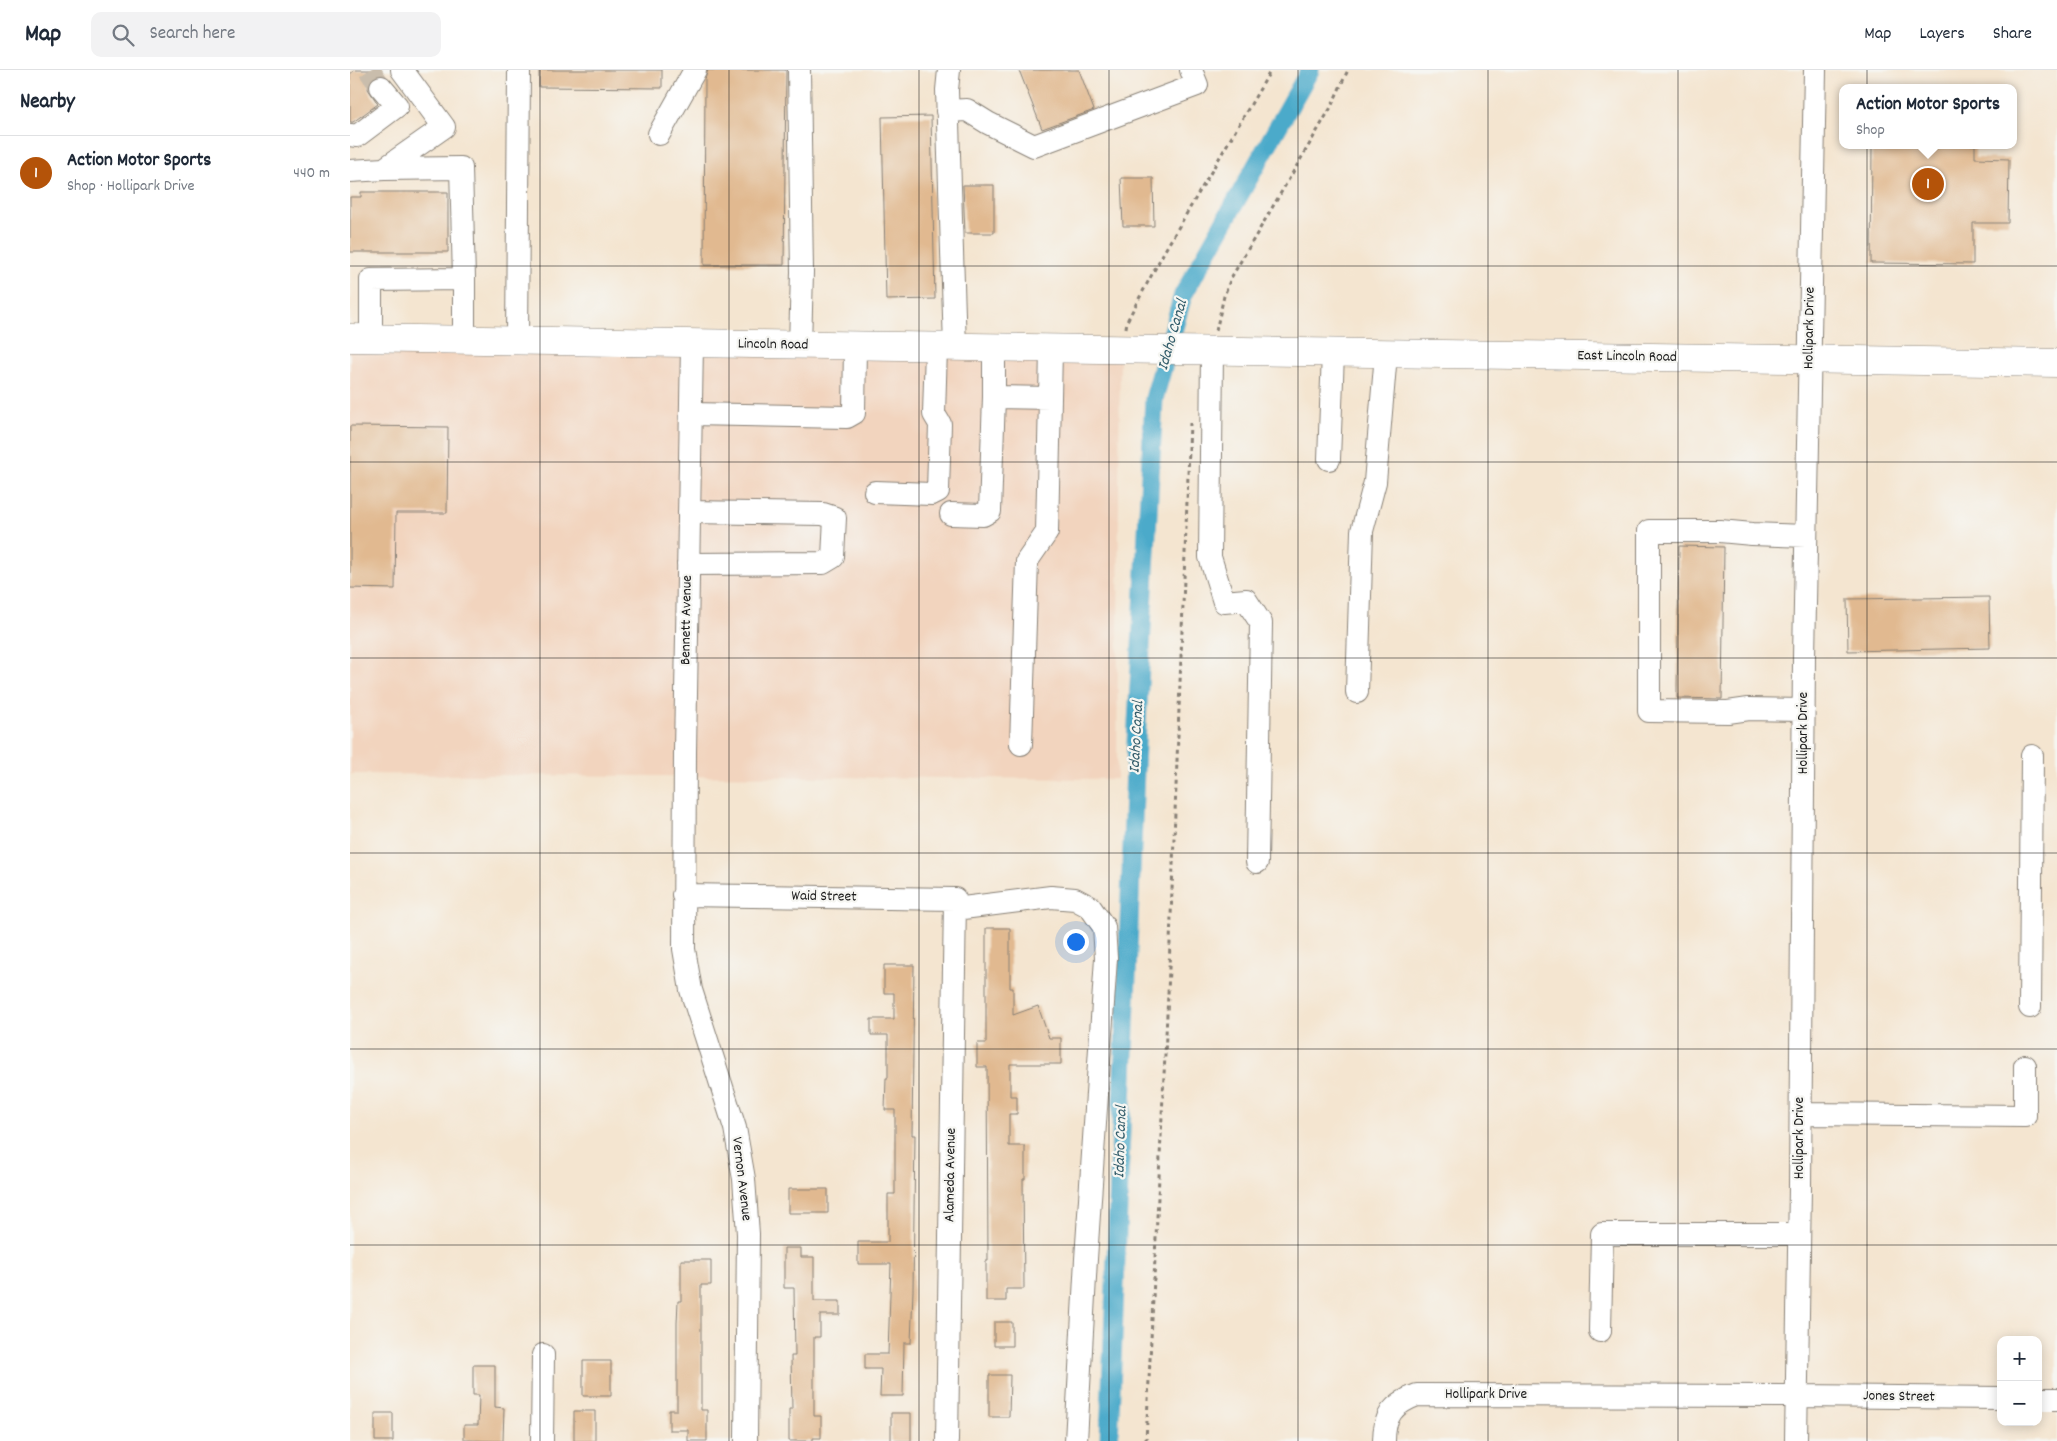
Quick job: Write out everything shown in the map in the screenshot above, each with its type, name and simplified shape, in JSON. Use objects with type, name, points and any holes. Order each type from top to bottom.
[{"type":"main road","name":"Lincoln Road","points":[[360,338],[1204,352]]},
{"type":"main road","name":"East Lincoln Road","points":[[1204,352],[2057,363]]},
{"type":"street","points":[[384,169],[444,127],[417,79],[402,70]]},
{"type":"street","points":[[517,341],[519,70]]},
{"type":"street","points":[[659,134],[695,70]]},
{"type":"street","points":[[799,70],[800,346]]},
{"type":"street","points":[[875,492],[932,494],[938,491],[940,424],[934,414],[952,319],[949,70]]},
{"type":"street","points":[[948,111],[966,110],[1034,146],[1197,84],[1191,70]]},
{"type":"street","name":"Hollipark Drive","points":[[1796,1441],[1800,1234],[1806,536],[1815,70]]},
{"type":"street","points":[[350,135],[356,136],[397,106],[382,86]]},
{"type":"street","points":[[354,165],[384,169],[461,168],[464,340]]},
{"type":"street","points":[[360,338],[371,280],[464,279]]},
{"type":"street","name":"Bennett Avenue","points":[[683,895],[692,344]]},
{"type":"street","points":[[692,414],[847,417],[854,413],[855,346]]},
{"type":"street","points":[[951,514],[983,515],[990,511],[994,348]]},
{"type":"street","points":[[1021,744],[1027,561],[1047,532],[1051,349]]},
{"type":"street","points":[[1204,352],[1210,558],[1224,602],[1246,600],[1261,623],[1257,862]]},
{"type":"street","points":[[1329,459],[1333,353]]},
{"type":"street","points":[[1358,692],[1362,531],[1376,482],[1386,354]]},
{"type":"street","points":[[994,397],[1050,398]]},
{"type":"street","points":[[688,564],[824,563],[833,557],[835,518],[823,514],[689,512]]},
{"type":"street","points":[[1804,710],[1749,709],[1728,712],[1649,711],[1649,531],[1720,531],[1806,536]]},
{"type":"street","points":[[2030,1007],[2032,756]]},
{"type":"street","name":"Waid Street","points":[[683,895],[955,899],[955,909]]},
{"type":"street","name":"Vernon Avenue","points":[[683,895],[684,950],[691,990],[735,1128],[744,1179],[748,1234],[746,1441]]},
{"type":"street","points":[[955,909],[1051,897],[1075,898],[1090,907],[1104,927],[1106,958],[1076,1441]]},
{"type":"street","name":"Alameda Avenue","points":[[947,1441],[955,909]]},
{"type":"street","points":[[1800,1114],[2025,1116],[2025,1066]]},
{"type":"street","points":[[1600,1331],[1602,1234],[1800,1234]]},
{"type":"street","points":[[542,1441],[543,1355]]},
{"type":"street","name":"Hollipark Drive","points":[[1384,1441],[1384,1428],[1391,1412],[1401,1401],[1416,1395],[1797,1396]]},
{"type":"street","name":"Jones Street","points":[[1797,1396],[1997,1398]]},
{"type":"street","points":[[2042,1399],[2057,1399]]},
{"type":"path","points":[[1124,350],[1127,321],[1164,252],[1271,70]]},
{"type":"path","points":[[1204,352],[1231,278],[1330,109],[1348,70]]},
{"type":"path","points":[[1146,1441],[1168,994],[1191,416]]},
{"type":"shaded area","points":[[350,338],[1120,350],[1117,779],[350,774]]},
{"type":"building","points":[[355,70],[374,70],[377,75],[369,82],[368,89],[378,104],[353,122],[350,122],[350,74]]},
{"type":"building","points":[[539,70],[662,70],[662,88],[539,87]]},
{"type":"building","points":[[708,70],[786,70],[784,265],[704,265],[705,79]]},
{"type":"building","points":[[1019,70],[1079,70],[1094,110],[1042,129]]},
{"type":"building","points":[[931,116],[935,299],[886,300],[882,117]]},
{"type":"building","points":[[1872,149],[1975,149],[1975,158],[2009,159],[2008,223],[1973,223],[1973,264],[1871,263]]},
{"type":"building","points":[[1121,178],[1153,178],[1154,226],[1123,226]]},
{"type":"building","points":[[963,185],[994,185],[994,233],[965,233]]},
{"type":"building","points":[[361,192],[448,192],[448,252],[350,252],[350,197],[361,197]]},
{"type":"building","points":[[350,426],[448,427],[447,513],[396,513],[395,589],[350,588]]},
{"type":"building","points":[[1679,546],[1724,547],[1722,699],[1677,698]]},
{"type":"building","points":[[1989,597],[1990,648],[1848,651],[1847,599]]},
{"type":"building","points":[[986,928],[1010,928],[1010,988],[1013,988],[1013,1015],[1038,1006],[1049,1038],[1061,1038],[1061,1064],[1010,1064],[1010,1096],[1017,1096],[1017,1114],[1009,1114],[1009,1146],[1025,1146],[1025,1179],[1023,1179],[1024,1289],[1006,1289],[1006,1301],[986,1301],[986,1261],[988,1261],[987,1067],[977,1067],[977,1043],[986,1043]]},
{"type":"building","points":[[884,965],[914,965],[912,1135],[915,1135],[913,1291],[911,1343],[904,1343],[903,1396],[880,1396],[881,1369],[865,1369],[865,1354],[888,1354],[891,1264],[858,1264],[858,1242],[888,1242],[888,1194],[895,1194],[895,1110],[885,1110],[886,1078],[888,1078],[888,1035],[871,1035],[871,1019],[894,1019],[894,993],[884,993]]},
{"type":"building","points":[[788,1189],[828,1189],[828,1213],[788,1213]]},
{"type":"building","points":[[784,1248],[801,1248],[801,1257],[814,1257],[814,1301],[840,1301],[840,1315],[820,1315],[820,1337],[814,1337],[814,1416],[821,1416],[821,1438],[813,1438],[813,1441],[789,1441],[789,1409],[792,1409],[791,1356],[795,1356],[794,1288],[784,1288]]},
{"type":"building","points":[[681,1260],[711,1260],[711,1285],[701,1285],[701,1410],[707,1410],[707,1441],[688,1441],[688,1430],[669,1430],[669,1410],[677,1410],[677,1323],[678,1301],[681,1301]]},
{"type":"building","points":[[994,1322],[1012,1322],[1012,1346],[994,1346]]},
{"type":"building","points":[[583,1361],[611,1361],[611,1396],[583,1396]]},
{"type":"building","points":[[473,1365],[495,1365],[495,1407],[504,1408],[503,1441],[464,1440],[464,1425],[478,1425],[479,1395],[473,1395]]},
{"type":"building","points":[[989,1375],[1010,1375],[1009,1417],[989,1417]]},
{"type":"building","points":[[574,1411],[595,1411],[595,1441],[574,1441]]},
{"type":"building","points":[[375,1413],[393,1413],[393,1441],[375,1441]]},
{"type":"building","points":[[891,1413],[911,1413],[911,1441],[891,1441]]},
{"type":"waterway","name":"Idaho Canal","points":[[1109,1441],[1136,743],[1154,399],[1183,295],[1310,70]]},
{"type":"tunnel","points":[[369,70],[381,87]]},
{"type":"place","name":"Action Motor Sports","points":[[1928,184]]}]
